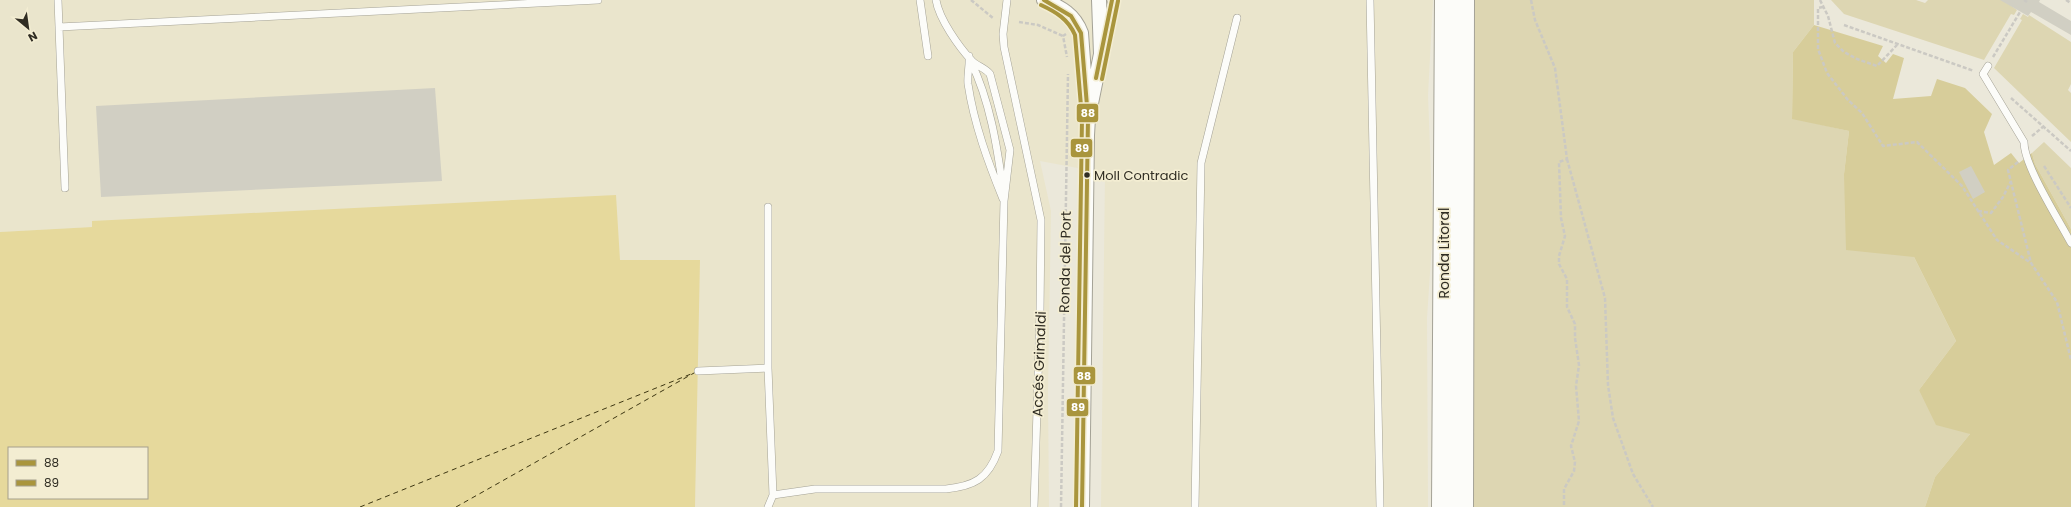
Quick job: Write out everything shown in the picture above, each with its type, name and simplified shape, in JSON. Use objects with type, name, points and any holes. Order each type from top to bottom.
[{"type":"highway","name":"Ronda Litoral","points":[[1443,507],[1446,0]]},
{"type":"highway","name":"Ronda Litoral","points":[[1462,507],[1463,0]]},
{"type":"street","points":[[1044,0],[1065,10],[1078,26],[1081,33],[1088,118]]},
{"type":"street","points":[[1088,118],[1101,54],[1099,0]]},
{"type":"street","name":"Ronda del Port","points":[[1082,507],[1088,118]]},
{"type":"lane","points":[[58,0],[65,188]]},
{"type":"lane","points":[[59,27],[598,0]]},
{"type":"lane","points":[[920,0],[928,56]]},
{"type":"lane","points":[[773,495],[814,489],[952,489],[964,487],[980,479],[992,466],[998,451],[1004,201],[1010,150],[992,78],[986,70],[977,65],[968,56],[940,15],[936,0]]},
{"type":"lane","name":"Accés Grimaldi","points":[[1007,0],[1003,34],[1004,47],[1041,220],[1040,313],[1034,507]]},
{"type":"lane","points":[[1101,54],[1112,0]]},
{"type":"lane","points":[[1370,0],[1380,507]]},
{"type":"lane","points":[[1196,507],[1201,163],[1237,18]]},
{"type":"lane","points":[[968,56],[968,84],[986,157],[1004,201]]},
{"type":"lane","points":[[968,56],[983,91],[998,154],[1004,201]]},
{"type":"lane","points":[[1988,66],[1983,74],[2024,142],[2024,150],[2030,166],[2071,244]]},
{"type":"lane","points":[[768,207],[768,368],[773,495],[768,507]]},
{"type":"lane","points":[[698,371],[768,368]]},
{"type":"path","points":[[971,0],[993,18]]},
{"type":"path","points":[[1531,0],[1535,20],[1554,68],[1567,159],[1605,298],[1608,384],[1613,418],[1633,474],[1653,507]]},
{"type":"path","points":[[1820,0],[1828,16],[1835,43],[1844,52],[1857,59],[1877,66],[1897,45]]},
{"type":"path","points":[[2066,0],[2071,3]]},
{"type":"path","points":[[1823,7],[1818,8],[1818,49],[1827,73],[1848,100],[1862,113],[1883,146],[1917,142],[1962,186],[1997,240],[2031,263]]},
{"type":"path","points":[[1988,66],[2020,12]]},
{"type":"path","points":[[1020,22],[1038,25],[1063,36]]},
{"type":"path","points":[[1844,25],[1897,45],[1983,74]]},
{"type":"path","points":[[1063,36],[1078,26]]},
{"type":"path","points":[[1063,36],[1068,64]]},
{"type":"path","name":"Ronda del Port","points":[[1061,507],[1068,72]]},
{"type":"path","points":[[2024,142],[2044,126],[2071,151]]},
{"type":"path","points":[[1067,134],[1072,134]]},
{"type":"path","points":[[1564,507],[1564,489],[1574,471],[1575,462],[1571,446],[1579,421],[1576,386],[1579,365],[1574,338],[1575,324],[1567,307],[1566,274],[1559,264],[1559,256],[1565,236],[1561,218],[1559,162],[1567,159]]},
{"type":"path","points":[[2030,166],[2038,160],[2041,162],[2071,208]]},
{"type":"path","points":[[2019,161],[2008,170],[2031,263],[2056,302],[2071,360]]},
{"type":"path","points":[[1977,211],[1991,213],[2003,197],[2011,181]]},
{"type":"path","points":[[2066,338],[2071,342]]},
{"type":"shaded area","points":[[0,0],[1433,0],[1428,95],[1433,228],[1427,318],[1428,507],[1101,507],[1105,173],[1040,161],[1051,211],[1048,392],[1049,507],[695,507],[699,260],[620,260],[92,222],[92,227],[0,232]]},
{"type":"shaded area","points":[[1475,0],[1814,0],[1814,25],[1793,52],[1792,118],[1849,131],[1844,174],[1914,257],[1956,341],[1919,390],[1970,434],[1935,477],[1925,507],[1472,507]]},
{"type":"shaded area","points":[[1831,0],[1916,0],[1925,3],[1928,0],[2003,0],[2017,10],[2014,15],[2011,14],[1984,60],[1844,14]]},
{"type":"shaded area","points":[[2023,14],[2028,17],[2029,15],[2071,42],[2071,84],[2068,90],[2071,93],[2071,142],[1994,68],[2022,20],[2020,19]]},
{"type":"shaded area","points":[[1814,25],[1883,46],[1878,56],[1886,63],[1893,54],[1904,58],[1893,99],[1931,96],[1937,79],[1965,88],[1992,114],[1984,132],[1994,165],[2011,153],[2019,163],[2032,153],[2035,164],[2071,229],[2071,507],[1925,507],[1935,477],[1970,434],[1936,425],[1919,390],[1956,341],[1914,257],[1846,250],[1844,174],[1849,131],[1792,119],[1793,52]]},
{"type":"shaded area","points":[[2044,142],[2071,168],[2071,229],[2035,164],[2032,153]]},
{"type":"shaded area","points":[[616,195],[620,260],[700,260],[695,507],[0,507],[0,232],[92,227],[92,221]]},
{"type":"building","points":[[2000,0],[2040,0],[2039,2],[2071,21],[2071,35],[2031,12],[2028,16]]},
{"type":"building","points":[[435,88],[442,181],[101,197],[96,106]]},
{"type":"building","points":[[1971,166],[1985,192],[1973,199],[1959,172]]},
{"type":"ferry route","points":[[360,507],[696,372]]},
{"type":"ferry route","points":[[456,507],[694,373]]},
{"type":"transit line","name":"88","points":[[1044,0],[1071,16],[1081,33],[1088,118],[1082,507]]},
{"type":"transit line","name":"88","points":[[1096,78],[1112,0]]},
{"type":"transit line","name":"89","points":[[1102,79],[1118,1]]},
{"type":"transit line","name":"89","points":[[1041,5],[1052,10],[1065,20],[1075,35],[1082,118],[1076,507]]},
{"type":"place","name":"Moll Contradic","points":[[1087,175]]}]
